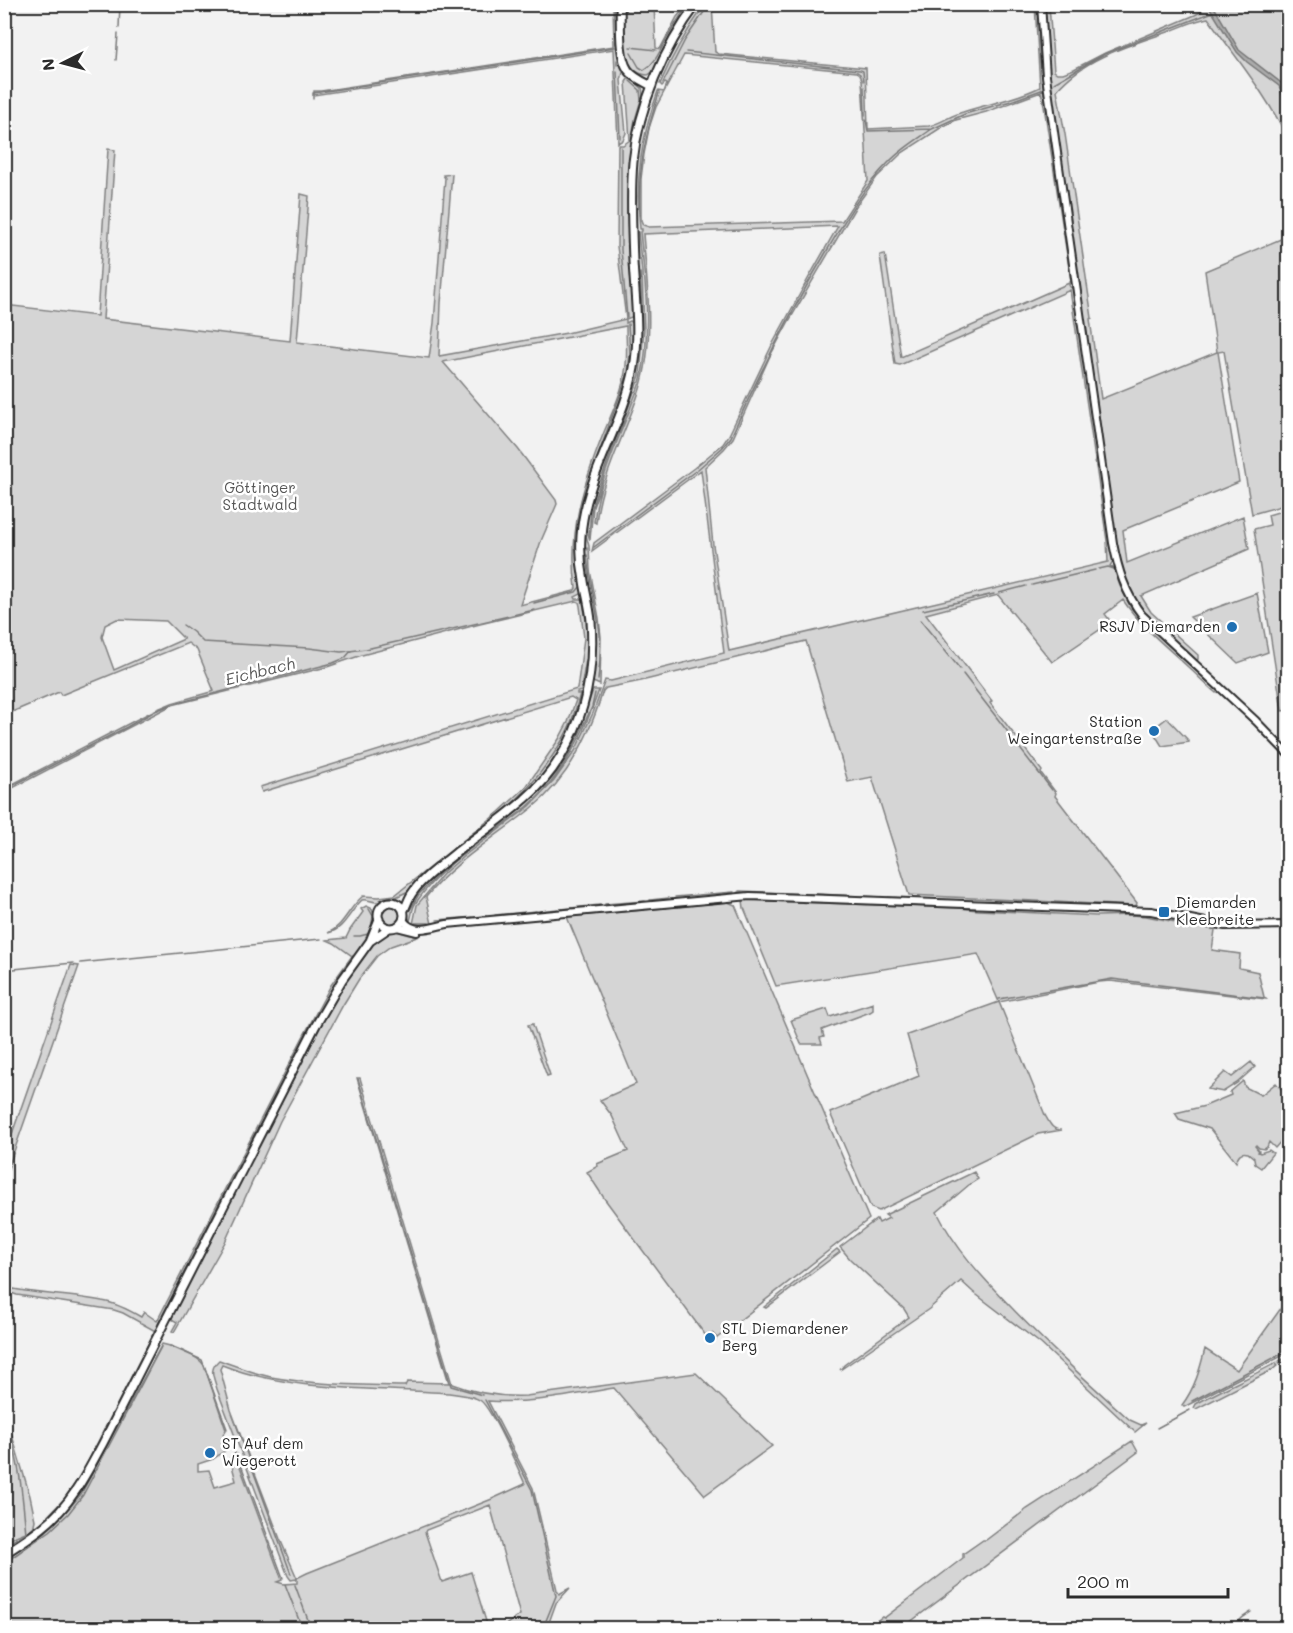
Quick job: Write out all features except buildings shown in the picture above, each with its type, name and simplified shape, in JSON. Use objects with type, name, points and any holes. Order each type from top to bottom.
[{"type":"main road","points":[[620,4],[624,62],[628,70],[639,80],[652,86]]},
{"type":"main road","points":[[393,928],[382,925],[378,912],[381,907],[412,893],[442,864],[536,789],[564,751],[583,707],[590,675],[592,639],[582,566],[582,525],[590,488],[634,369],[636,334],[632,231],[633,162],[641,119],[658,70],[675,37],[697,4]]},
{"type":"main road","points":[[370,941],[404,921],[404,910],[412,893]]},
{"type":"main road","points":[[394,902],[404,910]]},
{"type":"main road","points":[[4,1554],[55,1517],[83,1480],[316,1024],[342,980],[370,941],[379,919]]},
{"type":"street","points":[[1041,4],[1046,76],[1113,543],[1121,576],[1130,597],[1142,615],[1288,754]]},
{"type":"street","points":[[404,921],[415,929],[431,928],[447,924],[737,896],[1154,911],[1225,926],[1288,925]]},
{"type":"street","points":[[393,928],[416,932],[431,928]]},
{"type":"green space","points":[[613,5],[617,5],[620,57],[624,69],[621,80],[626,133],[623,140],[618,143],[614,49],[314,95],[314,91],[614,46]]},
{"type":"green space","points":[[622,5],[654,5],[656,48],[660,49],[677,17],[687,5],[693,5],[672,36],[654,71],[648,75],[639,73],[627,58],[624,48]]},
{"type":"green space","points":[[705,5],[712,5],[715,52],[719,54],[866,68],[868,129],[929,126],[959,113],[1040,87],[1035,5],[1038,5],[1045,85],[1073,282],[1069,285],[1074,289],[1113,561],[1110,566],[1116,570],[1127,597],[1137,613],[1218,691],[1216,693],[1212,690],[1154,636],[1123,600],[1105,614],[1111,622],[1052,662],[998,595],[926,614],[992,701],[990,703],[1042,771],[1041,773],[1056,793],[1055,796],[1137,903],[1136,906],[909,895],[872,777],[848,782],[806,641],[606,688],[576,755],[556,784],[532,808],[437,884],[426,897],[432,924],[417,926],[413,924],[417,905],[444,873],[530,806],[554,781],[575,751],[605,680],[611,681],[724,653],[701,470],[592,551],[594,543],[723,444],[772,345],[838,226],[643,234],[649,312],[645,371],[608,472],[596,523],[594,522],[603,479],[638,387],[645,357],[646,303],[638,193],[647,125],[658,91],[664,92],[667,84],[662,86],[660,84],[686,33]],"holes":[[[684,55],[860,74],[868,181],[842,221],[649,227],[643,225],[641,179],[649,128],[656,107]],[[1041,92],[1071,281],[901,357],[885,254],[880,255],[895,364],[900,365],[1070,290],[1107,541],[1108,562],[729,651],[713,545],[705,467],[733,438],[769,358],[789,321],[856,206],[877,177],[902,153],[942,127],[956,120]]]},
{"type":"green space","points":[[1043,5],[1049,5],[1054,71],[1063,73],[1195,15],[1202,11],[1201,5],[1288,5],[1288,139],[1261,92],[1208,18],[1108,54],[1080,69],[1057,90],[1092,318],[1090,319],[1101,399],[1217,352],[1205,271],[1288,236],[1288,504],[1252,514],[1224,351],[1218,352],[1239,482],[1123,530],[1127,563],[1243,516],[1249,549],[1141,596],[1151,612],[1198,655],[1196,662],[1143,614],[1126,582],[1118,557],[1050,90]]},
{"type":"green space","points":[[628,79],[642,88],[643,92],[628,175],[634,316],[626,319],[617,246],[618,145],[623,145],[630,140],[626,82]]},
{"type":"green space","name":"Göttinger Stadtwald","points":[[108,149],[115,150],[103,319],[290,341],[301,194],[309,196],[297,342],[429,358],[434,323],[445,178],[443,175],[452,174],[439,356],[567,333],[626,319],[626,323],[630,321],[634,324],[629,374],[584,503],[583,593],[575,597],[584,599],[590,638],[586,690],[577,692],[584,696],[574,728],[558,757],[540,779],[527,793],[412,889],[386,901],[362,900],[343,924],[328,933],[338,926],[363,896],[395,895],[499,812],[526,787],[559,739],[576,700],[571,697],[262,792],[260,787],[577,689],[584,638],[579,602],[480,624],[362,655],[327,667],[172,705],[5,792],[5,788],[153,711],[214,691],[197,650],[188,643],[61,695],[59,692],[5,715],[5,305],[97,316]],"holes":[[[626,326],[624,380],[590,471],[579,508],[574,547],[576,588],[574,591],[520,605],[541,541],[557,504],[556,500],[518,449],[443,362]],[[117,619],[166,621],[184,639],[114,670],[102,637],[105,625]]]},
{"type":"green space","points":[[636,232],[638,232],[642,272],[644,329],[640,375],[593,507],[590,540],[585,526],[593,490],[636,371]]},
{"type":"green space","points":[[1288,509],[1288,710],[1282,711],[1254,529],[1270,525],[1268,515]]},
{"type":"green space","points":[[584,535],[586,535],[589,546],[590,570],[599,618],[600,685],[593,682],[596,639],[585,570]]},
{"type":"green space","name":"RSJV Diemarden","points":[[1257,593],[1268,652],[1238,663],[1190,617]]},
{"type":"green space","points":[[593,690],[599,690],[579,738],[551,782],[527,807],[467,851],[439,875],[415,904],[410,921],[407,914],[409,905],[421,887],[460,853],[521,806],[563,760],[582,722]]},
{"type":"green space","points":[[1167,718],[1189,742],[1162,746],[1154,733],[1156,731],[1154,728]]},
{"type":"green space","points":[[743,900],[1097,916],[1146,916],[1215,930],[1212,950],[1240,954],[1239,968],[1258,972],[1266,999],[1110,981],[999,1002],[978,954],[776,986],[744,908]]},
{"type":"green space","points":[[728,902],[735,905],[869,1219],[717,1338],[712,1333],[716,1339],[710,1343],[706,1337],[708,1335],[706,1336],[587,1172],[598,1166],[597,1164],[628,1151],[612,1116],[600,1100],[636,1084],[567,917]]},
{"type":"green space","points":[[391,905],[398,908],[401,915],[398,922],[391,925],[384,922],[381,915],[384,908]]},
{"type":"green space","points":[[366,906],[371,908],[374,915],[373,929],[351,962],[157,1332],[114,1310],[17,1295],[5,1291],[4,1287],[107,1302],[141,1317],[144,1312],[157,1321],[303,1037],[331,985],[352,956],[327,940],[346,938],[363,912],[361,909]]},
{"type":"green space","points":[[396,931],[417,937],[391,946],[377,956],[359,979],[280,1121],[225,1242],[174,1332],[172,1331],[177,1322],[170,1318],[336,996],[371,944],[390,932]]},
{"type":"green space","points":[[71,965],[79,966],[5,1177],[5,1154]]},
{"type":"green space","points":[[999,1002],[1045,1115],[1054,1128],[1062,1130],[1038,1134],[879,1211],[871,1208],[830,1113],[919,1076],[907,1035]]},
{"type":"green space","points":[[873,1003],[873,1010],[870,1012],[822,1030],[824,1037],[820,1038],[822,1044],[801,1044],[791,1020],[827,1009],[830,1017]]},
{"type":"green space","points":[[533,1024],[550,1075],[547,1076],[528,1025]]},
{"type":"green space","points":[[1251,1062],[1255,1067],[1223,1092],[1208,1089],[1225,1072],[1232,1077]]},
{"type":"green space","points":[[357,1078],[360,1078],[452,1384],[488,1394],[526,1396],[696,1373],[772,1446],[705,1495],[614,1388],[536,1400],[488,1401],[533,1488],[557,1590],[559,1594],[570,1588],[556,1603],[547,1628],[501,1628],[520,1615],[490,1505],[425,1532],[442,1582],[471,1572],[488,1628],[5,1628],[5,1562],[46,1531],[81,1494],[162,1344],[185,1352],[204,1365],[226,1430],[223,1434],[227,1443],[226,1450],[213,1459],[198,1464],[198,1471],[209,1470],[215,1487],[236,1481],[230,1458],[235,1453],[282,1580],[277,1582],[284,1584],[297,1583],[297,1579],[291,1580],[288,1576],[217,1389],[213,1374],[214,1367],[219,1360],[271,1377],[288,1380],[405,1386],[407,1382],[449,1383]],"holes":[[[222,1365],[249,1374],[306,1385],[449,1393],[474,1398],[481,1401],[492,1416],[525,1484],[297,1578],[231,1410],[220,1369]]]},
{"type":"green space","points":[[1243,1081],[1245,1087],[1261,1095],[1276,1083],[1288,1097],[1288,1133],[1275,1148],[1269,1142],[1264,1149],[1255,1146],[1260,1153],[1269,1150],[1273,1153],[1261,1168],[1255,1164],[1254,1158],[1248,1153],[1240,1154],[1236,1162],[1210,1129],[1179,1119],[1175,1113],[1205,1106],[1231,1095],[1230,1092]]},
{"type":"green space","points":[[974,1172],[978,1179],[937,1212],[944,1225],[979,1273],[1039,1335],[1130,1420],[1141,1425],[1146,1423],[1135,1432],[1041,1344],[961,1281],[929,1309],[840,1370],[909,1317],[904,1309],[840,1247],[877,1219],[879,1223],[889,1218],[885,1215]]},
{"type":"green space","points":[[837,1249],[840,1252],[766,1308],[764,1307]]},
{"type":"green space","points":[[1286,1301],[1288,1349],[1282,1356],[1184,1407],[1182,1405],[1194,1385],[1205,1349],[1237,1370]]},
{"type":"green space","points":[[1285,1359],[1272,1370],[1194,1408],[1196,1404]]},
{"type":"green space","points":[[4,1408],[35,1520],[33,1529],[5,1543]]},
{"type":"green space","points":[[1132,1441],[1138,1452],[902,1628],[867,1628],[882,1617],[884,1618],[963,1558],[963,1554],[1027,1509]]},
{"type":"shaded area","points":[[1208,5],[1213,5],[1239,50],[1285,86],[1288,108],[1279,86],[1237,52]]},
{"type":"waterway","points":[[119,28],[120,4]]},
{"type":"waterway","points":[[615,4],[616,36]]},
{"type":"waterway","points":[[631,53],[639,67],[644,70],[652,64],[689,4]]},
{"type":"waterway","points":[[1037,4],[1044,94]]},
{"type":"waterway","points":[[663,83],[685,40],[708,6]]},
{"type":"waterway","points":[[1054,83],[1104,54],[1213,12]]},
{"type":"waterway","points":[[116,60],[118,34]]},
{"type":"waterway","points":[[313,99],[313,93],[615,47]]},
{"type":"waterway","points":[[630,47],[656,50]]},
{"type":"waterway","points":[[686,52],[860,70],[863,71],[864,81]]},
{"type":"waterway","points":[[617,60],[617,65]]},
{"type":"waterway","points":[[617,71],[620,138]]},
{"type":"waterway","points":[[630,81],[640,90],[641,100],[630,147]]},
{"type":"waterway","points":[[864,87],[865,115]]},
{"type":"waterway","points":[[866,120],[868,131],[932,129],[965,114],[1044,89]]},
{"type":"waterway","points":[[640,216],[640,184],[644,153],[659,93]]},
{"type":"waterway","points":[[1045,99],[1072,281]]},
{"type":"waterway","points":[[594,547],[698,469],[731,437],[789,318],[841,226],[871,182],[894,157],[932,129]]},
{"type":"waterway","points":[[621,147],[621,250],[627,317]]},
{"type":"waterway","points":[[589,535],[595,497],[638,371],[642,329],[640,273]]},
{"type":"waterway","points":[[1073,288],[1108,534]]},
{"type":"waterway","points":[[579,521],[587,486],[628,373],[630,353],[628,324]]},
{"type":"waterway","points":[[577,548],[578,527]]},
{"type":"waterway","name":"Eichbach","points":[[577,550],[582,592]]},
{"type":"waterway","points":[[587,555],[600,634],[598,680]]},
{"type":"waterway","points":[[1099,569],[1108,567],[1114,569],[1131,608],[1155,633]]},
{"type":"waterway","points":[[1032,585],[1095,570]]},
{"type":"waterway","name":"Eichbach","points":[[534,603],[576,592],[581,586]]},
{"type":"waterway","points":[[999,593],[1026,586]]},
{"type":"waterway","points":[[923,610],[994,594]]},
{"type":"waterway","points":[[583,602],[588,633],[587,655]]},
{"type":"waterway","name":"Eichbach","points":[[183,625],[203,642],[341,652],[366,649],[534,610]]},
{"type":"waterway","points":[[920,620],[960,669]]},
{"type":"waterway","name":"Eichbach","points":[[4,790],[155,711],[170,705],[333,663],[345,658],[351,651]]},
{"type":"waterway","points":[[581,689],[586,660]]},
{"type":"waterway","points":[[963,674],[1011,736]]},
{"type":"waterway","points":[[410,910],[419,894],[443,870],[542,790],[570,753],[592,707],[595,693]]},
{"type":"waterway","points":[[445,857],[508,807],[533,782],[564,738],[580,694]]},
{"type":"waterway","points":[[1015,742],[1052,790]]},
{"type":"waterway","points":[[739,891],[813,894]]},
{"type":"waterway","points":[[675,897],[734,892]]},
{"type":"waterway","points":[[816,894],[882,897]]},
{"type":"waterway","points":[[380,900],[392,896]]},
{"type":"waterway","points":[[888,897],[930,899]]},
{"type":"waterway","points":[[650,900],[669,898]]},
{"type":"waterway","points":[[933,899],[1099,906]]},
{"type":"waterway","points":[[605,904],[645,901]]},
{"type":"waterway","points":[[561,909],[600,905]]},
{"type":"waterway","points":[[1104,906],[1131,907]]},
{"type":"waterway","points":[[369,909],[373,916],[372,923]]},
{"type":"waterway","points":[[540,911],[558,909]]},
{"type":"waterway","points":[[495,915],[536,911]]},
{"type":"waterway","points":[[399,919],[400,915]]},
{"type":"waterway","points":[[437,920],[486,916]]},
{"type":"waterway","points":[[1187,922],[1211,928]]},
{"type":"waterway","points":[[415,923],[429,923]]},
{"type":"waterway","points":[[354,936],[368,934],[370,929]]},
{"type":"waterway","points":[[80,963],[321,939]]},
{"type":"waterway","points":[[4,970],[73,963]]},
{"type":"waterway","points":[[999,999],[1112,979],[1264,998]]},
{"type":"waterway","points":[[358,1079],[451,1386],[482,1395]]},
{"type":"waterway","points":[[158,1324],[257,1129]]},
{"type":"waterway","points":[[42,1522],[64,1499],[81,1475],[155,1330]]},
{"type":"waterway","points":[[170,1346],[202,1360],[227,1429]]},
{"type":"waterway","points":[[1192,1401],[1281,1354],[1288,1346]]},
{"type":"waterway","points":[[4,1563],[50,1531],[83,1495],[161,1347]]},
{"type":"waterway","points":[[485,1400],[532,1490],[556,1596],[543,1628]]},
{"type":"waterway","points":[[1157,1428],[1190,1410]]},
{"type":"waterway","points":[[4,1419],[17,1461],[26,1533]]},
{"type":"waterway","points":[[236,1424],[291,1574]]},
{"type":"waterway","points":[[237,1454],[283,1578]]},
{"type":"waterway","points":[[4,1546],[37,1526]]},
{"type":"waterway","points":[[285,1584],[302,1628]]},
{"type":"waterway","points":[[295,1585],[311,1628]]},
{"type":"waterway","points":[[1238,1628],[1240,1620],[1251,1612]]},
{"type":"place","name":"RSJV Diemarden","points":[[1232,627]]},
{"type":"place","name":"Station Weingartenstraße","points":[[1154,731]]},
{"type":"place","name":"Diemarden Kleebreite","points":[[1164,912]]},
{"type":"place","name":"STL Diemardener Berg","points":[[710,1338]]},
{"type":"place","name":"ST Auf dem Wiegerott","points":[[210,1453]]}]
